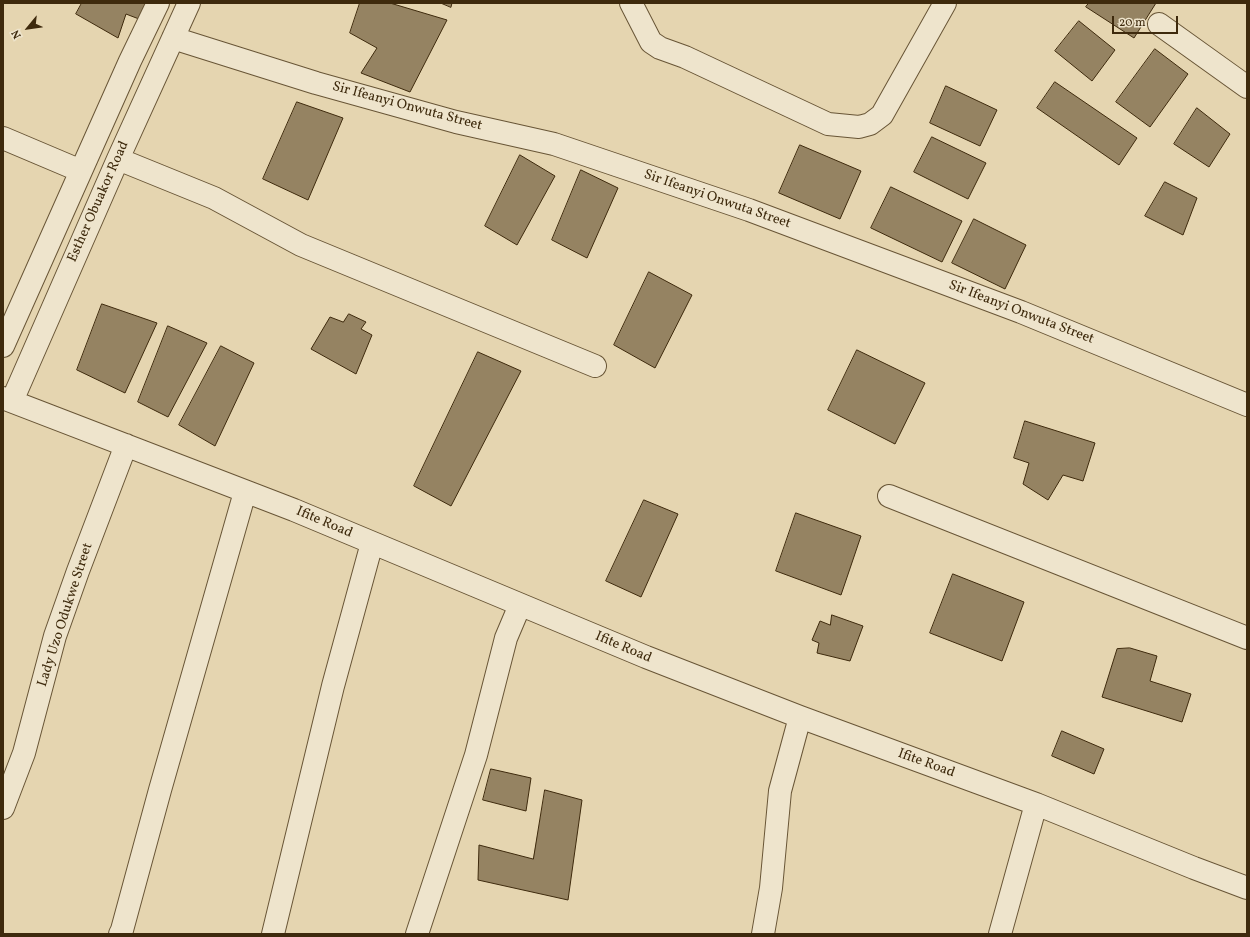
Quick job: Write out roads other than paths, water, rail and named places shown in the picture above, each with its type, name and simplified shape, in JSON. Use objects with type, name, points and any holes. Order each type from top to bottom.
[{"type":"street","name":"Esther Obuakor Road","points":[[3,346],[10,314],[82,171],[130,61],[158,3]]},
{"type":"street","name":"Esther Obuakor Road","points":[[7,400],[189,3]]},
{"type":"street","points":[[631,3],[651,42],[660,48],[685,57],[828,124],[859,126],[870,124],[882,115],[945,3]]},
{"type":"street","points":[[1159,24],[1247,87]]},
{"type":"street","name":"Sir Ifeanyi Onwuta Street","points":[[173,38],[316,83],[448,120],[554,144],[749,210],[1021,312],[1247,405]]},
{"type":"street","points":[[3,138],[82,171]]},
{"type":"street","points":[[118,159],[214,198],[301,245],[595,366]]},
{"type":"street","name":"Ifite Road","points":[[7,400],[294,510],[646,657],[800,717],[1036,804],[1247,888]]},
{"type":"street","name":"Lady Uzo Odukwe Street","points":[[3,808],[24,753],[55,636],[78,571],[126,446]]},
{"type":"street","points":[[120,934],[245,492]]},
{"type":"street","points":[[888,496],[1247,638]]},
{"type":"street","points":[[273,934],[333,686],[372,543]]},
{"type":"street","points":[[418,934],[476,755],[506,638],[520,605]]},
{"type":"street","points":[[762,934],[771,888],[780,791],[800,717]]},
{"type":"street","points":[[1000,934],[1036,804]]}]
